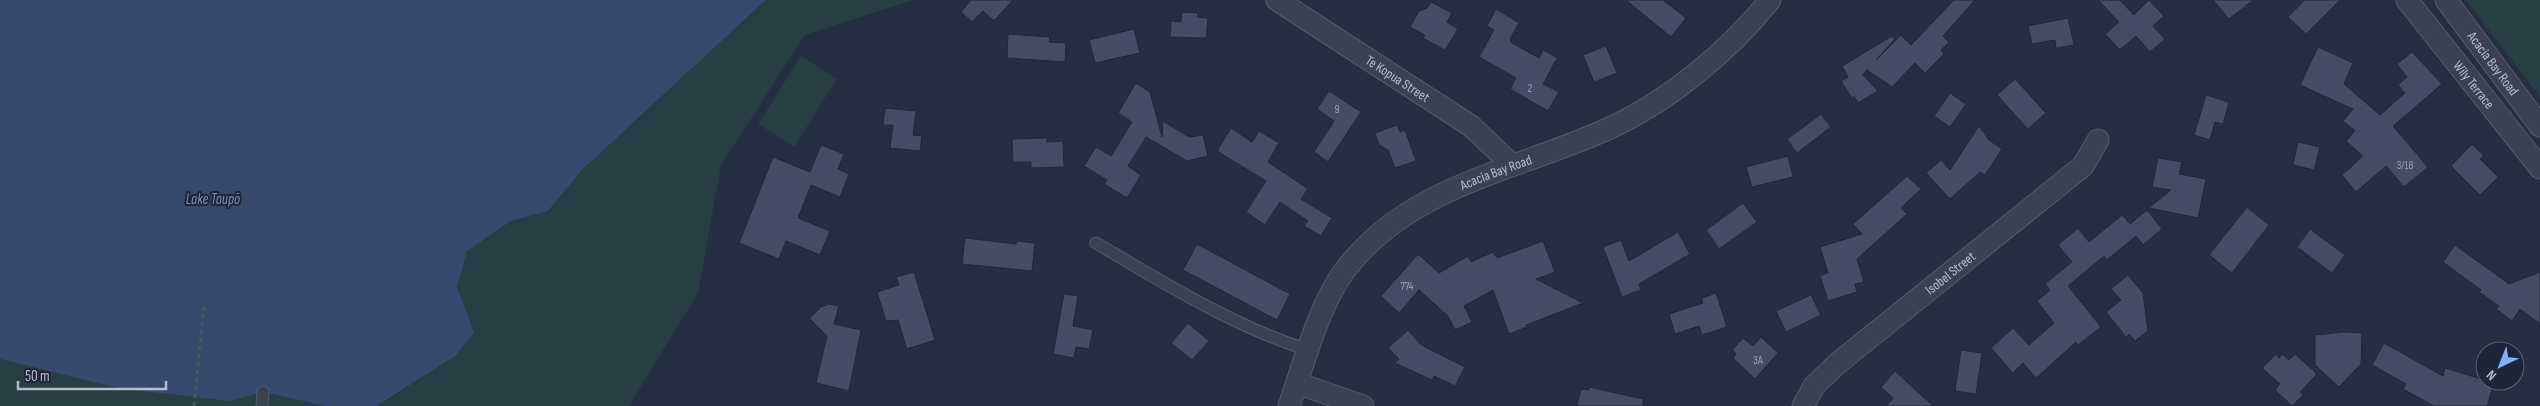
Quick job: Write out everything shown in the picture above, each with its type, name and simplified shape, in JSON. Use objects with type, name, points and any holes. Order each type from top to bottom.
[{"type":"street","name":"Te Kopua Street","points":[[1277,0],[1471,126],[1511,164]]},
{"type":"street","name":"Acacia Bay Road","points":[[1289,406],[1323,312],[1344,271],[1371,241],[1395,221],[1428,200],[1511,164],[1583,139],[1642,110],[1716,56],[1770,0]]},
{"type":"street","name":"Wily Terrace","points":[[2407,0],[2540,168]]},
{"type":"street","name":"Acacia Bay Road","points":[[2446,0],[2540,126]]},
{"type":"street","name":"Isobel Street","points":[[1804,406],[1814,386],[1838,362],[2083,166],[2098,140]]},
{"type":"street","points":[[1297,383],[1363,406]]},
{"type":"lane","points":[[1096,242],[1221,313],[1288,344],[1308,350]]},
{"type":"lane","points":[[262,406],[263,392]]},
{"type":"path","points":[[194,406],[204,307]]},
{"type":"green space","points":[[766,0],[913,0],[805,35],[721,165],[698,293],[629,406],[377,406],[405,389],[474,332],[457,287],[467,251],[511,221],[548,211],[583,169]]},
{"type":"green space","points":[[2466,0],[2540,0],[2540,97]]},
{"type":"green space","points":[[801,56],[837,79],[794,147],[758,124]]},
{"type":"green space","points":[[0,359],[117,388],[263,392],[337,406],[0,406]]},
{"type":"water","name":"Lake Taupō","points":[[0,0],[766,0],[583,169],[548,211],[511,221],[467,251],[457,287],[474,332],[455,356],[377,406],[326,406],[263,392],[230,401],[117,388],[0,359]]},
{"type":"building","points":[[971,0],[1013,0],[994,21],[983,11],[972,22],[961,12]]},
{"type":"building","points":[[1626,0],[1663,0],[1686,18],[1671,37]]},
{"type":"building","points":[[1954,0],[1975,0],[1943,36],[1949,42],[1941,50],[1944,54],[1925,73],[1915,63],[1892,87],[1867,70],[1863,75],[1878,91],[1858,103],[1854,96],[1852,98],[1841,81],[1848,77],[1842,66],[1892,36],[1895,39],[1876,60],[1901,35],[1911,45]]},
{"type":"building","points":[[2098,0],[2120,0],[2134,15],[2149,0],[2164,16],[2153,26],[2165,39],[2150,52],[2136,36],[2120,50],[2105,34],[2119,22]]},
{"type":"building","points":[[2213,0],[2253,0],[2229,19]]},
{"type":"building","points":[[2305,0],[2340,0],[2306,34],[2288,17]]},
{"type":"building","points":[[1431,2],[1452,13],[1447,22],[1458,29],[1445,50],[1423,38],[1425,35],[1410,27],[1419,11],[1427,8]]},
{"type":"building","points":[[1496,9],[1519,23],[1510,39],[1512,43],[1539,58],[1543,50],[1557,58],[1543,84],[1559,92],[1548,111],[1510,89],[1516,78],[1479,57],[1494,30],[1487,26]]},
{"type":"building","points":[[1182,12],[1198,13],[1197,17],[1208,18],[1206,38],[1170,37],[1171,21],[1181,22]]},
{"type":"building","points":[[2068,18],[2074,45],[2056,48],[2055,40],[2032,44],[2028,26]]},
{"type":"building","points":[[1134,29],[1140,53],[1095,63],[1089,40]]},
{"type":"building","points":[[1008,34],[1050,37],[1049,42],[1066,43],[1065,62],[1007,58]]},
{"type":"building","points":[[1606,46],[1617,73],[1594,82],[1583,55]]},
{"type":"building","points":[[2318,47],[2353,63],[2344,84],[2380,115],[2405,93],[2398,85],[2407,77],[2397,64],[2412,52],[2442,84],[2393,126],[2428,167],[2404,187],[2386,166],[2356,192],[2342,175],[2363,156],[2346,141],[2355,131],[2343,121],[2353,109],[2300,85]]},
{"type":"building","points":[[2015,79],[2046,113],[2028,129],[1997,95]]},
{"type":"building","points":[[1136,83],[1150,92],[1162,137],[1163,121],[1189,137],[1203,135],[1208,156],[1187,161],[1146,137],[1128,166],[1141,175],[1127,198],[1104,184],[1107,180],[1084,166],[1096,147],[1111,156],[1132,122],[1118,113]]},
{"type":"building","points":[[1329,91],[1361,112],[1328,162],[1314,152],[1334,121],[1317,109]]},
{"type":"building","points":[[1950,93],[1966,104],[1950,127],[1934,116]]},
{"type":"building","points":[[2206,95],[2229,102],[2223,124],[2215,122],[2210,140],[2194,135]]},
{"type":"building","points":[[885,108],[916,111],[913,135],[922,136],[920,151],[890,148],[893,125],[883,125]]},
{"type":"building","points":[[1821,114],[1831,127],[1797,153],[1787,139]]},
{"type":"building","points":[[1397,125],[1400,132],[1405,130],[1416,161],[1395,168],[1388,150],[1379,145],[1375,133]]},
{"type":"building","points":[[1979,126],[1989,140],[2002,149],[1985,175],[1980,172],[1950,199],[1926,173],[1941,160],[1950,170]]},
{"type":"building","points":[[1231,128],[1252,142],[1259,131],[1279,143],[1268,162],[1308,189],[1301,199],[1332,218],[1321,236],[1304,226],[1308,221],[1280,202],[1265,225],[1246,212],[1266,181],[1217,151]]},
{"type":"building","points":[[1047,138],[1047,142],[1063,141],[1064,167],[1031,168],[1031,162],[1013,162],[1012,139]]},
{"type":"building","points":[[2298,142],[2320,147],[2314,170],[2293,165]]},
{"type":"building","points":[[2472,144],[2484,156],[2480,159],[2498,177],[2480,195],[2451,166]]},
{"type":"building","points":[[821,145],[844,154],[838,169],[849,174],[840,197],[811,185],[798,218],[830,231],[820,255],[786,241],[779,259],[739,243],[773,157],[810,172]]},
{"type":"building","points":[[1788,156],[1793,177],[1752,187],[1746,167]]},
{"type":"building","points":[[2158,158],[2182,162],[2179,174],[2206,179],[2198,218],[2149,208],[2171,190],[2152,187]]},
{"type":"building","points":[[1907,176],[1921,189],[1901,208],[1907,214],[1857,259],[1864,282],[1855,284],[1857,292],[1828,301],[1820,276],[1828,273],[1820,247],[1862,234],[1853,224]]},
{"type":"building","points":[[1743,203],[1757,222],[1719,249],[1706,230]]},
{"type":"building","points":[[2247,207],[2269,225],[2232,273],[2209,255]]},
{"type":"building","points":[[2147,210],[2162,229],[2143,245],[2136,236],[2107,260],[2104,256],[2068,286],[2101,327],[2078,345],[2076,342],[2036,378],[2023,363],[2013,373],[1991,348],[2013,328],[2029,345],[2054,323],[2037,301],[2050,290],[2045,284],[2072,262],[2058,245],[2078,228],[2089,242],[2122,215],[2130,224]]},
{"type":"building","points":[[2310,229],[2345,255],[2332,273],[2297,247]]},
{"type":"building","points":[[1678,232],[1690,254],[1639,284],[1641,290],[1622,297],[1603,247],[1621,240],[1629,261]]},
{"type":"building","points":[[965,238],[1016,244],[1017,241],[1035,243],[1032,271],[962,264]]},
{"type":"building","points":[[1543,241],[1555,272],[1536,279],[1583,303],[1526,325],[1527,327],[1509,334],[1493,290],[1464,306],[1472,322],[1455,330],[1448,316],[1419,290],[1399,313],[1381,296],[1418,254],[1439,273],[1468,256],[1471,262],[1493,252],[1497,258]]},
{"type":"building","points":[[1197,244],[1290,294],[1277,320],[1183,270]]},
{"type":"building","points":[[2455,245],[2509,284],[2540,272],[2540,324],[2520,309],[2512,321],[2496,309],[2499,306],[2479,292],[2481,290],[2443,262]]},
{"type":"building","points":[[914,272],[935,340],[907,349],[898,320],[886,321],[877,292],[899,285],[896,277]]},
{"type":"building","points":[[2128,275],[2143,293],[2148,331],[2135,341],[2129,334],[2126,337],[2106,312],[2121,300],[2111,289]]},
{"type":"building","points":[[1716,293],[1727,327],[1702,335],[1699,326],[1675,334],[1669,314],[1703,303],[1702,298]]},
{"type":"building","points":[[1064,294],[1078,296],[1073,326],[1093,330],[1089,349],[1076,347],[1074,358],[1053,354]]},
{"type":"building","points":[[1811,295],[1821,315],[1786,332],[1776,311]]},
{"type":"building","points":[[829,304],[839,306],[834,324],[861,330],[849,391],[816,383],[827,336],[808,317],[810,318],[821,307]]},
{"type":"building","points":[[1188,323],[1209,341],[1192,360],[1171,343]]},
{"type":"building","points":[[1408,330],[1421,345],[1465,367],[1455,386],[1434,376],[1432,380],[1395,363],[1399,359],[1388,348]]},
{"type":"building","points":[[2344,332],[2362,333],[2361,364],[2339,387],[2315,365],[2315,335]]},
{"type":"building","points":[[1761,337],[1778,353],[1755,379],[1733,358],[1736,354],[1732,350],[1743,338],[1753,346]]},
{"type":"building","points":[[2384,343],[2443,376],[2445,368],[2475,377],[2475,391],[2492,391],[2487,406],[2434,406],[2403,389],[2406,384],[2372,365]]},
{"type":"building","points":[[1961,350],[1982,353],[1976,394],[1955,391]]},
{"type":"building","points":[[2276,354],[2279,358],[2282,354],[2289,360],[2295,354],[2317,374],[2300,392],[2303,395],[2292,406],[2275,390],[2280,384],[2262,368]]},
{"type":"building","points":[[1895,371],[1933,406],[1886,406],[1893,398],[1881,387]]},
{"type":"building","points":[[1589,387],[1643,399],[1643,406],[1577,406],[1581,389],[1589,390]]}]
